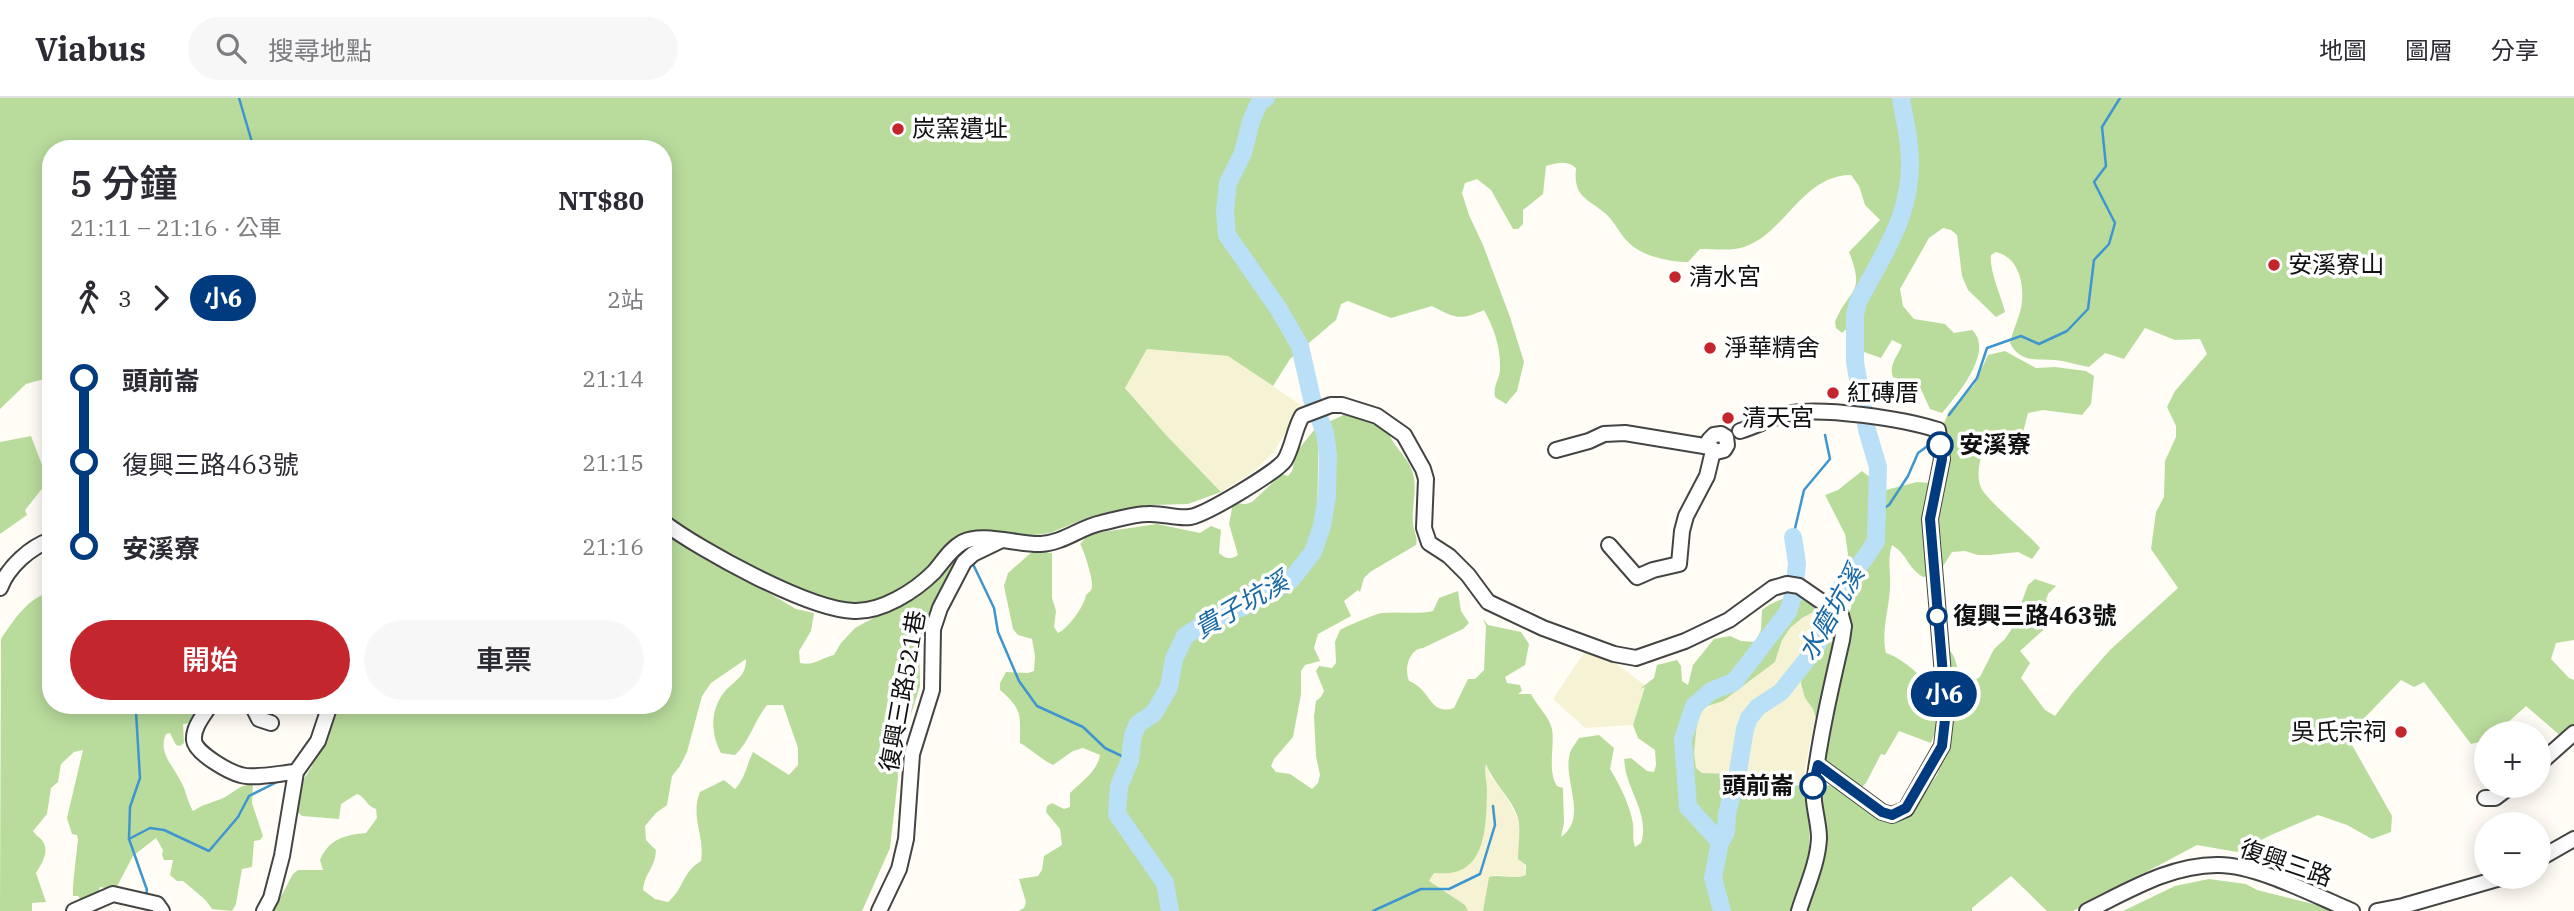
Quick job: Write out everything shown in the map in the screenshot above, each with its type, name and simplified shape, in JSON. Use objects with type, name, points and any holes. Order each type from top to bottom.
[{"type":"street","name":"復興三路521巷","points":[[672,529],[759,578],[820,603],[854,611],[872,609],[891,602],[920,585],[951,551],[964,541],[986,537],[1000,541],[1043,544],[1072,536],[1093,524],[1146,513],[1191,517],[1261,480],[1283,463],[1302,415],[1331,405],[1342,405],[1377,415],[1404,435],[1426,479],[1424,528],[1429,543],[1449,555],[1488,602],[1543,628],[1614,654],[1636,657],[1685,641],[1729,620],[1773,588],[1793,585],[1832,608],[1841,615],[1844,626],[1819,740],[1818,765]]},
{"type":"street","points":[[1741,431],[1787,414],[1810,411],[1864,415],[1938,430],[1942,459],[1930,519],[1946,711],[1942,746],[1911,803],[1892,815],[1882,812],[1818,765],[1813,786],[1819,836],[1817,855],[1799,911]]},
{"type":"street","points":[[1556,450],[1590,441],[1604,433],[1625,432],[1711,449],[1707,476],[1686,516],[1679,564],[1637,577],[1609,545]]},
{"type":"street","name":"復興三路521巷","points":[[879,911],[900,869],[906,839],[912,754],[932,690],[933,629],[940,608],[964,562],[973,554],[1000,541]]},
{"type":"street","points":[[0,588],[5,575],[36,545],[42,543]]},
{"type":"street","points":[[204,714],[196,727],[194,738],[196,745],[214,762],[242,776],[296,772]]},
{"type":"street","points":[[256,714],[259,719],[271,723]]},
{"type":"street","points":[[264,911],[271,898],[282,856],[296,772],[318,741],[327,714]]},
{"type":"street","points":[[2551,753],[2574,733]]},
{"type":"street","points":[[2551,852],[2574,839]]},
{"type":"street","name":"復興三路","points":[[2087,911],[2187,868],[2220,864],[2244,868],[2352,911]]},
{"type":"street","points":[[2377,911],[2474,886]]},
{"type":"street","points":[[74,911],[113,894],[159,908]]},
{"type":"shaded area","points":[[1147,349],[1228,356],[1301,405],[1274,452],[1253,472],[1221,492],[1166,435],[1125,387]]},
{"type":"shaded area","points":[[1819,609],[1835,619],[1818,632],[1805,649],[1801,684],[1805,698],[1813,709],[1816,725],[1810,742],[1802,787],[1738,774],[1702,773],[1696,768],[1694,753],[1697,724],[1702,711],[1750,682],[1761,670],[1775,662],[1782,640],[1790,628]]},
{"type":"shaded area","points":[[1585,651],[1615,663],[1646,686],[1633,725],[1585,728],[1553,699]]},
{"type":"shaded area","points":[[1486,763],[1490,776],[1504,793],[1518,819],[1526,875],[1518,878],[1499,875],[1489,877],[1483,911],[1468,911],[1465,905],[1428,881],[1434,873],[1453,873],[1486,801]]},
{"type":"green space","points":[[0,98],[2574,98],[2574,640],[2556,643],[2551,659],[2574,680],[2574,730],[2563,738],[2551,728],[2551,721],[2543,721],[2526,706],[2509,721],[2474,721],[2474,743],[2471,744],[2424,682],[2414,687],[2401,680],[2347,736],[2392,816],[2391,832],[2372,839],[2347,825],[2318,815],[2237,852],[2197,845],[2073,911],[2047,911],[2011,876],[1972,908],[1972,911],[1803,911],[1821,788],[1829,785],[1841,790],[1889,822],[1898,822],[1911,812],[1937,775],[1952,737],[1945,653],[1951,652],[1954,656],[1960,678],[1965,685],[1980,677],[1994,649],[2011,630],[2028,585],[2035,579],[2056,586],[2046,600],[2054,614],[2052,622],[2020,651],[2030,663],[2021,678],[2045,710],[2055,716],[2110,650],[2178,588],[2151,549],[2156,512],[2164,497],[2165,461],[2176,437],[2176,426],[2167,407],[2175,391],[2207,354],[2200,339],[2175,340],[2145,328],[2124,359],[2105,353],[2089,367],[2024,357],[2010,343],[2022,301],[2018,270],[2003,255],[1996,252],[1991,255],[1993,276],[2005,312],[1996,317],[1968,290],[1962,276],[1957,235],[1943,228],[1929,238],[1900,289],[1903,306],[1914,319],[1945,324],[1954,333],[1972,330],[1978,339],[1979,349],[1971,373],[1949,405],[1942,413],[1930,409],[1920,387],[1893,377],[1893,365],[1902,345],[1892,340],[1881,358],[1864,352],[1862,319],[1858,319],[1842,333],[1836,328],[1835,322],[1840,311],[1856,284],[1849,252],[1880,220],[1865,205],[1859,186],[1851,175],[1819,184],[1758,240],[1739,248],[1700,249],[1688,262],[1655,257],[1633,246],[1609,217],[1579,192],[1576,168],[1569,164],[1546,166],[1543,194],[1523,210],[1523,224],[1518,229],[1513,229],[1491,190],[1477,179],[1465,183],[1462,193],[1469,215],[1510,317],[1524,362],[1517,391],[1506,404],[1495,397],[1500,370],[1498,346],[1484,310],[1457,317],[1432,306],[1391,318],[1348,301],[1341,304],[1336,320],[1290,359],[1273,386],[1228,356],[1147,349],[1125,388],[1221,492],[1188,504],[1153,505],[1089,517],[1050,533],[1011,538],[987,534],[904,589],[870,605],[853,607],[810,593],[766,574],[722,552],[672,521],[672,140],[42,140],[42,380],[26,384],[0,409]]},
{"type":"green space","points":[[2005,351],[2036,368],[2055,367],[2086,371],[2094,376],[2091,404],[2082,415],[2043,410],[2028,413],[2021,440],[2009,446],[1986,443],[1984,448],[1979,469],[1980,485],[1989,498],[2040,548],[2032,559],[2018,552],[1978,555],[1965,551],[1952,552],[1938,574],[1923,577],[1892,545],[1885,629],[1886,653],[1907,665],[1937,689],[1939,722],[1931,743],[1899,731],[1859,790],[1824,764],[1822,741],[1813,709],[1805,698],[1801,684],[1805,649],[1818,632],[1835,619],[1844,623],[1853,595],[1844,571],[1848,554],[1845,534],[1825,495],[1838,490],[1862,471],[1886,490],[1917,482],[1931,483],[1947,457],[1949,443],[1944,423],[1949,411],[1974,385],[1988,355]]},
{"type":"green space","points":[[1346,414],[1388,430],[1392,441],[1408,463],[1415,488],[1413,527],[1417,540],[1416,545],[1370,572],[1364,578],[1360,592],[1358,590],[1344,601],[1351,616],[1318,634],[1314,648],[1320,661],[1305,665],[1301,671],[1301,694],[1293,737],[1274,759],[1271,766],[1276,772],[1290,774],[1312,789],[1318,783],[1320,775],[1314,716],[1316,701],[1324,691],[1316,671],[1319,666],[1332,668],[1336,663],[1335,642],[1340,630],[1382,613],[1433,611],[1439,598],[1458,591],[1461,611],[1469,623],[1463,629],[1414,652],[1408,666],[1409,681],[1417,685],[1440,708],[1454,708],[1468,679],[1475,679],[1484,670],[1486,626],[1483,619],[1488,625],[1521,632],[1529,644],[1525,665],[1505,677],[1507,683],[1520,685],[1522,691],[1518,694],[1531,694],[1552,729],[1552,773],[1557,786],[1563,788],[1564,823],[1561,837],[1569,829],[1573,819],[1568,764],[1570,753],[1579,738],[1599,735],[1614,748],[1610,769],[1630,810],[1635,847],[1641,843],[1643,826],[1626,774],[1624,759],[1631,758],[1647,771],[1654,772],[1656,765],[1655,750],[1638,738],[1633,725],[1645,687],[1640,689],[1654,678],[1657,665],[1677,660],[1681,666],[1682,681],[1688,685],[1693,665],[1714,639],[1730,636],[1741,641],[1755,642],[1761,630],[1762,610],[1776,601],[1798,599],[1819,609],[1790,628],[1782,640],[1775,662],[1723,701],[1702,711],[1697,724],[1694,753],[1696,768],[1702,773],[1738,774],[1810,788],[1809,856],[1791,911],[1483,911],[1489,877],[1526,875],[1526,865],[1518,859],[1518,818],[1486,764],[1486,814],[1479,850],[1474,860],[1466,867],[1453,873],[1434,873],[1429,881],[1465,905],[1468,911],[1018,911],[1024,908],[1026,902],[1019,879],[1038,876],[1042,870],[1044,856],[1062,845],[1060,829],[1046,812],[1047,806],[1052,803],[1064,809],[1070,807],[1070,793],[1092,772],[1100,755],[1083,748],[1073,751],[1053,765],[1020,743],[1019,713],[1000,690],[1000,683],[1006,672],[1034,671],[1035,656],[1032,639],[1018,635],[1013,629],[1004,586],[1008,573],[1033,551],[1052,553],[1052,598],[1056,611],[1054,627],[1058,633],[1075,616],[1092,589],[1080,544],[1089,534],[1157,524],[1200,533],[1211,526],[1221,530],[1219,553],[1228,558],[1235,557],[1238,555],[1229,524],[1233,503],[1252,502],[1282,474],[1288,476],[1297,451],[1319,424],[1317,522],[1326,489],[1326,423]]},
{"type":"green space","points":[[31,436],[42,465],[42,489],[25,510],[27,515],[0,534],[0,442]]},
{"type":"green space","points":[[672,532],[699,552],[796,609],[814,613],[811,631],[799,651],[800,663],[805,664],[834,655],[855,628],[895,606],[956,557],[960,561],[919,639],[920,686],[897,758],[898,778],[890,848],[862,911],[273,911],[293,874],[298,870],[323,870],[320,860],[328,847],[338,839],[366,833],[377,818],[376,809],[357,794],[341,804],[339,819],[302,816],[289,804],[312,766],[333,714],[672,714]],"holes":[[[746,659],[744,669],[721,697],[714,713],[715,737],[721,753],[735,755],[767,705],[783,705],[798,748],[798,765],[789,775],[753,752],[744,776],[735,789],[724,780],[700,792],[696,810],[701,861],[690,870],[668,902],[655,899],[643,890],[656,850],[646,840],[645,826],[667,805],[672,776],[687,752],[702,696],[711,683]]]},
{"type":"green space","points":[[42,596],[42,714],[198,714],[194,723],[183,724],[184,743],[176,745],[170,733],[166,734],[164,740],[167,758],[193,811],[253,784],[252,803],[263,836],[254,841],[252,867],[242,869],[236,904],[232,911],[212,909],[183,881],[177,881],[170,875],[173,860],[164,860],[163,850],[156,838],[133,856],[115,890],[100,887],[94,903],[84,904],[78,896],[73,896],[78,840],[77,835],[72,834],[67,818],[83,750],[74,752],[61,764],[58,782],[51,788],[47,814],[33,831],[45,848],[36,873],[46,902],[32,903],[32,911],[0,911],[1,639],[16,618]]},
{"type":"green space","points":[[2209,879],[2246,884],[2257,890],[2341,911],[2123,911],[2175,886]]},
{"type":"waterway","points":[[239,98],[251,140]]},
{"type":"waterway","name":"貴子坑溪","points":[[1170,911],[1165,883],[1117,814],[1119,786],[1130,760],[1133,735],[1138,724],[1154,713],[1169,687],[1174,659],[1185,636],[1208,621],[1243,607],[1291,580],[1313,552],[1322,526],[1327,496],[1328,455],[1325,433],[1312,399],[1300,346],[1278,308],[1227,235],[1225,210],[1228,183],[1243,153],[1251,121],[1260,101],[1266,98]]},
{"type":"waterway","name":"水磨坑溪","points":[[1722,911],[1713,878],[1720,842],[1726,832],[1727,814],[1749,718],[1758,707],[1781,692],[1812,653],[1826,630],[1835,600],[1845,581],[1876,541],[1878,467],[1867,430],[1855,362],[1855,315],[1858,302],[1897,227],[1908,189],[1909,146],[1901,98]]},
{"type":"waterway","points":[[1949,415],[1977,378],[1987,348],[2021,336],[2039,344],[2067,331],[2088,309],[2094,260],[2109,244],[2115,223],[2094,182],[2106,166],[2102,127],[2120,98]]},
{"type":"waterway","points":[[1793,537],[1804,490],[1830,459],[1825,435]]},
{"type":"waterway","points":[[1878,512],[1889,505],[1908,476],[1918,453],[1933,442]]},
{"type":"waterway","points":[[1720,842],[1688,807],[1683,739],[1694,706],[1711,691],[1734,682],[1788,612],[1794,593],[1797,563],[1793,537]]},
{"type":"waterway","points":[[972,562],[994,608],[998,632],[1019,681],[1037,706],[1083,727],[1105,748],[1130,760]]},
{"type":"waterway","points":[[136,714],[140,778],[130,807],[129,839],[147,890],[146,895]]},
{"type":"waterway","points":[[129,839],[150,828],[164,830],[209,851],[238,817],[249,796],[281,780]]},
{"type":"waterway","points":[[1373,911],[1421,889],[1449,889],[1480,874],[1495,825],[1493,806]]},
{"type":"bus line","name":"小6","points":[[1813,786],[1818,765],[1882,812],[1892,815],[1899,813],[1911,803],[1942,746],[1946,711],[1930,519],[1942,459],[1940,445]]},
{"type":"place","name":"炭窯遺址","points":[[898,129]]},
{"type":"place","name":"安溪寮山","points":[[2274,265]]},
{"type":"place","name":"清水宮","points":[[1675,277]]},
{"type":"place","name":"淨華精舍","points":[[1710,348]]},
{"type":"place","name":"紅磚厝","points":[[1833,393]]},
{"type":"place","name":"清天宮","points":[[1728,418]]},
{"type":"place","name":"安溪寮","points":[[1940,445]]},
{"type":"place","name":"復興三路463號","points":[[1937,616]]},
{"type":"place","name":"吳氏宗祠","points":[[2401,732]]},
{"type":"place","name":"頭前崙","points":[[1813,786]]}]
